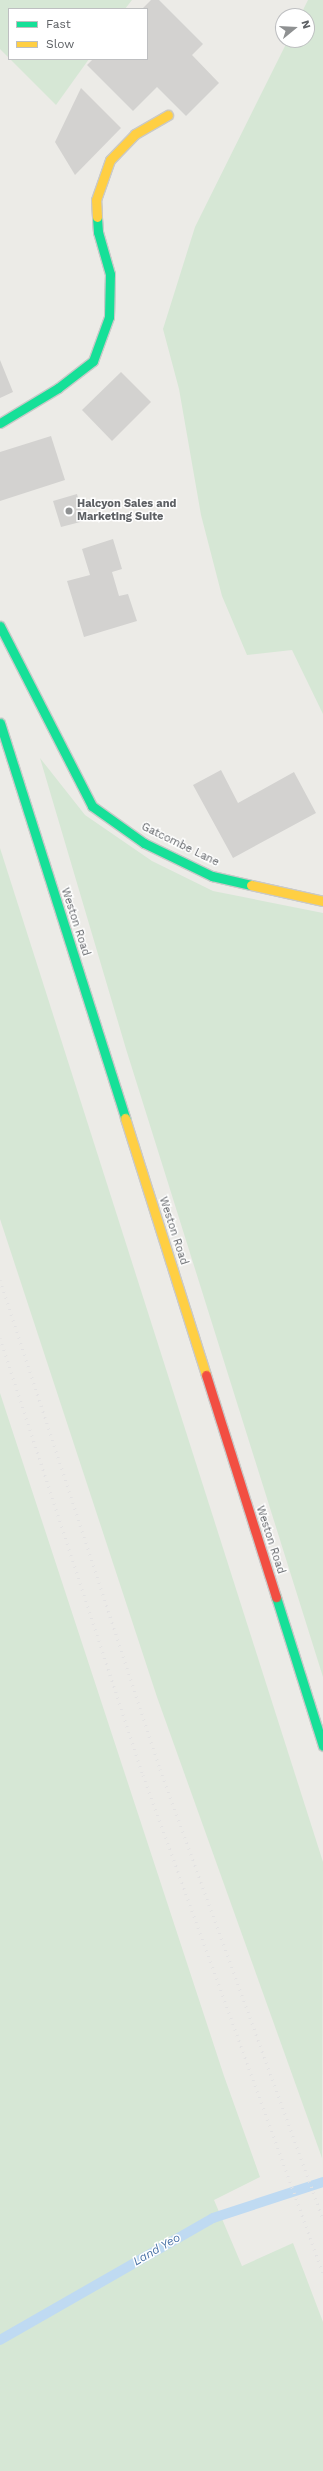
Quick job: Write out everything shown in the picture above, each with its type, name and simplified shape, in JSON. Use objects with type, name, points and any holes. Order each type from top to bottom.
[{"type":"street","points":[[0,423],[58,388],[93,361],[109,317],[110,274],[98,232],[96,200],[110,160],[135,134],[168,115]]},
{"type":"street","name":"Gatcombe Lane","points":[[0,626],[92,806],[144,843],[212,876],[323,901]]},
{"type":"street","name":"Weston Road","points":[[0,723],[323,1746]]},
{"type":"green space","points":[[0,0],[132,0],[126,8],[8,8],[8,57],[0,49]]},
{"type":"green space","points":[[308,0],[323,0],[323,714],[292,650],[247,655],[222,596],[201,515],[179,389],[163,329],[195,227],[284,48],[315,48],[315,8],[304,8]]},
{"type":"green space","points":[[11,60],[88,60],[56,105]]},
{"type":"green space","points":[[40,758],[85,815],[152,861],[213,891],[323,913],[323,1677],[126,1049]]},
{"type":"green space","points":[[0,848],[323,1862],[322,2158],[157,1697],[0,1219]]},
{"type":"green space","points":[[0,1393],[224,2076],[260,2177],[214,2200],[242,2266],[293,2243],[323,2322],[323,2471],[0,2471]]},
{"type":"building","points":[[151,0],[159,0],[203,44],[192,55],[219,83],[186,116],[157,87],[133,111],[87,65],[92,60],[148,60],[148,8],[143,8]]},
{"type":"building","points":[[81,88],[121,128],[75,175],[55,142]]},
{"type":"building","points":[[0,360],[13,392],[0,398]]},
{"type":"building","points":[[121,372],[151,402],[112,441],[82,410]]},
{"type":"building","points":[[51,436],[65,480],[0,501],[0,452]]},
{"type":"building","name":"Halcyon Sales and Marketing Suite","points":[[77,494],[84,521],[61,527],[53,501]]},
{"type":"building","points":[[113,539],[122,569],[112,572],[119,596],[128,594],[137,621],[84,637],[67,581],[90,575],[82,549]]},
{"type":"building","points":[[221,770],[238,803],[294,772],[316,813],[233,858],[193,785]]},
{"type":"waterway","name":"Land Yeo","points":[[0,2340],[213,2218],[323,2182]]},
{"type":"railway","points":[[0,1280],[160,1769],[323,2220]]},
{"type":"railway","points":[[0,1338],[143,1775],[323,2273]]},
{"type":"traffic: fast","points":[[0,423],[58,388],[93,361],[109,317],[110,274],[98,232],[97,217]]},
{"type":"traffic: fast","points":[[0,626],[92,806],[144,843],[212,876],[251,885]]},
{"type":"traffic: fast","points":[[0,723],[125,1118]]},
{"type":"traffic: fast","points":[[276,1597],[323,1746]]},
{"type":"traffic: slow","points":[[97,217],[96,200],[110,160],[135,134],[168,115]]},
{"type":"traffic: slow","points":[[251,885],[323,901]]},
{"type":"traffic: slow","points":[[125,1118],[206,1375]]},
{"type":"traffic: jam","points":[[206,1375],[276,1597]]},
{"type":"place","name":"Halcyon Sales and Marketing Suite","points":[[69,511]]}]
